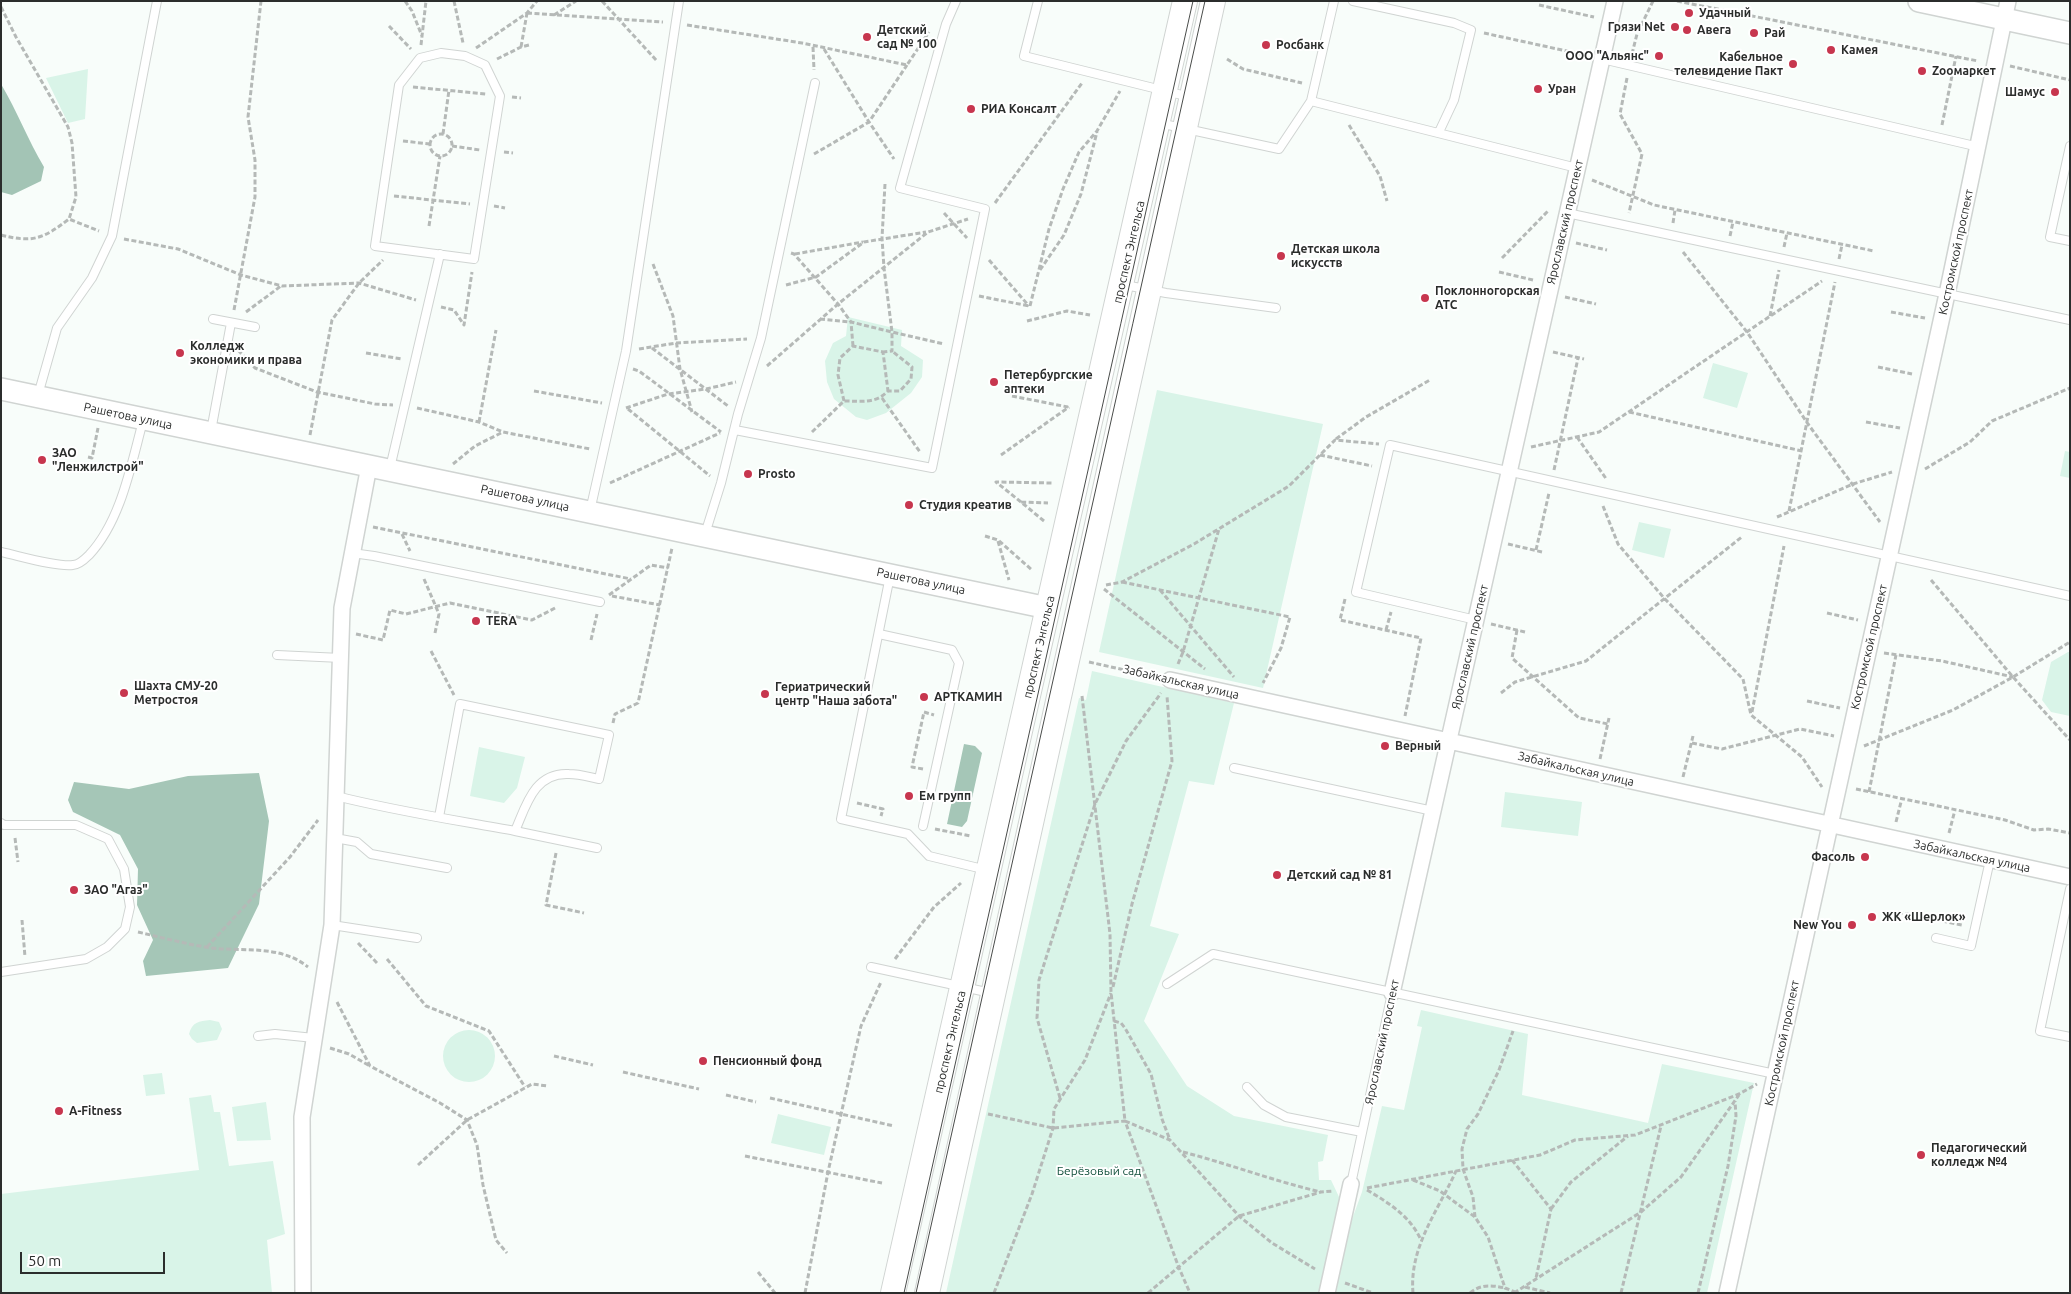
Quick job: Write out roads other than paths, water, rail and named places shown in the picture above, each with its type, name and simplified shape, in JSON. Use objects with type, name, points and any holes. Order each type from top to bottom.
[{"type":"main road","name":"проспект Энгельса","points":[[893,1293],[1186,1]]},
{"type":"main road","points":[[927,1293],[1213,1]]},
{"type":"main road","points":[[1048,608],[1077,614]]},
{"type":"street","name":"Ярославский проспект","points":[[1392,993],[1567,213],[1582,173],[1602,59],[1615,1]]},
{"type":"street","points":[[1919,1],[2007,10],[2070,33]]},
{"type":"street","name":"Костромской проспект","points":[[1727,1293],[1768,1078],[1830,825],[1979,147],[2007,10]]},
{"type":"street","name":"Рашетова улица","points":[[1,389],[1048,608]]},
{"type":"street","points":[[304,1293],[302,1117],[323,980],[337,926],[336,796],[342,608],[369,466]]},
{"type":"street","name":"Забайкальская улица","points":[[1170,680],[2070,877]]},
{"type":"street","name":"Ярославский проспект","points":[[1326,1293],[1350,1187]]},
{"type":"lane","points":[[38,397],[57,328],[92,278],[112,236],[157,1]]},
{"type":"lane","points":[[589,512],[626,351],[679,1]]},
{"type":"lane","points":[[735,430],[932,468],[986,209],[900,188],[946,24],[956,1]]},
{"type":"lane","points":[[1038,1],[1024,56],[1191,97]]},
{"type":"lane","points":[[1158,123],[1279,149],[1311,101],[1334,1]]},
{"type":"lane","points":[[1353,1],[1454,23],[1471,30],[1454,100],[1439,132]]},
{"type":"lane","points":[[441,53],[465,56],[485,65],[500,96],[474,259],[440,254],[375,246],[398,85],[420,58],[441,53]]},
{"type":"lane","points":[[1602,59],[1979,147]]},
{"type":"lane","points":[[705,536],[761,338],[815,83]]},
{"type":"lane","points":[[1311,101],[1439,132],[1582,173]]},
{"type":"lane","points":[[2070,146],[2050,236],[2070,241]]},
{"type":"lane","points":[[1567,213],[2070,320]]},
{"type":"lane","points":[[390,470],[440,254]]},
{"type":"lane","points":[[1122,284],[1276,308]]},
{"type":"lane","points":[[213,319],[255,327]]},
{"type":"lane","points":[[211,433],[231,322]]},
{"type":"lane","points":[[1,552],[62,564],[75,565],[84,559],[100,543],[116,512],[143,419]]},
{"type":"lane","points":[[1476,620],[1356,592],[1390,445],[2070,596]]},
{"type":"lane","points":[[352,553],[600,602]]},
{"type":"lane","points":[[890,575],[841,819],[908,834],[929,856],[989,870]]},
{"type":"lane","points":[[879,634],[952,650],[959,663],[923,826]]},
{"type":"lane","points":[[277,655],[340,658]]},
{"type":"lane","points":[[439,817],[460,704],[609,736],[599,779],[567,774],[548,777],[532,792],[515,831]]},
{"type":"lane","points":[[1234,768],[1433,811]]},
{"type":"lane","points":[[336,796],[597,848]]},
{"type":"lane","points":[[1,823],[11,825],[76,826],[108,839],[124,869],[130,907],[125,929],[107,947],[86,959],[1,972]]},
{"type":"lane","points":[[336,838],[357,842],[371,854],[447,868]]},
{"type":"lane","points":[[1936,938],[1971,946],[1990,860]]},
{"type":"lane","points":[[2070,889],[2040,1031],[2070,1038]]},
{"type":"lane","points":[[337,926],[417,938]]},
{"type":"lane","points":[[1167,984],[1213,954],[1768,1078]]},
{"type":"lane","points":[[870,967],[993,994]]},
{"type":"lane","name":"Ярославский проспект","points":[[1350,1187],[1392,993]]},
{"type":"lane","points":[[258,1036],[275,1034],[314,1038]]},
{"type":"lane","points":[[1247,1087],[1264,1105],[1286,1117],[1362,1132]]},
{"type":"tram line","points":[[904,1293],[1193,1]]},
{"type":"tram line","points":[[916,1293],[1205,1]]},
{"type":"place","name":"Удачный","points":[[1689,13]]},
{"type":"place","name":"Грязи Net","points":[[1675,27]]},
{"type":"place","name":"Авега","points":[[1687,30]]},
{"type":"place","name":"Рай","points":[[1754,33]]},
{"type":"place","name":"Детский сад № 100","points":[[867,37]]},
{"type":"place","name":"Росбанк","points":[[1266,45]]},
{"type":"place","name":"Камея","points":[[1831,50]]},
{"type":"place","name":"ООО \"Альянс\"","points":[[1659,56]]},
{"type":"place","name":"Кабельное телевидение Пакт","points":[[1793,64]]},
{"type":"place","name":"Zooмаркет","points":[[1922,71]]},
{"type":"place","name":"Уран","points":[[1538,89]]},
{"type":"place","name":"Шамус","points":[[2055,92]]},
{"type":"place","name":"РИА Консалт","points":[[971,109]]},
{"type":"place","name":"Детская школа искусств","points":[[1281,256]]},
{"type":"place","name":"Поклонногорская АТС","points":[[1425,298]]},
{"type":"place","name":"Колледж экономики и права","points":[[180,353]]},
{"type":"place","name":"Петербургские аптеки","points":[[994,382]]},
{"type":"place","name":"ЗАО \"Ленжилстрой\"","points":[[42,460]]},
{"type":"place","name":"Prosto","points":[[748,474]]},
{"type":"place","name":"Студия креатив","points":[[909,505]]},
{"type":"place","name":"TERA","points":[[476,621]]},
{"type":"place","name":"Шахта СМУ-20 Метростоя","points":[[124,693]]},
{"type":"place","name":"Гериатрический центр \"Наша забота\"","points":[[765,694]]},
{"type":"place","name":"АРТКАМИН","points":[[924,697]]},
{"type":"place","name":"Верный","points":[[1385,746]]},
{"type":"place","name":"Ем групп","points":[[909,796]]},
{"type":"place","name":"Фасоль","points":[[1865,857]]},
{"type":"place","name":"Детский сад № 81","points":[[1277,875]]},
{"type":"place","name":"ЗАО \"Агаз\"","points":[[74,890]]},
{"type":"place","name":"ЖК «Шерлок»","points":[[1872,917]]},
{"type":"place","name":"New You","points":[[1852,925]]},
{"type":"place","name":"Пенсионный фонд","points":[[703,1061]]},
{"type":"place","name":"A-Fitness","points":[[59,1111]]},
{"type":"place","name":"Педагогический колледж №4","points":[[1921,1155]]},
{"type":"park label","name":"Берёзовый сад","points":[[1099,1171]]}]
